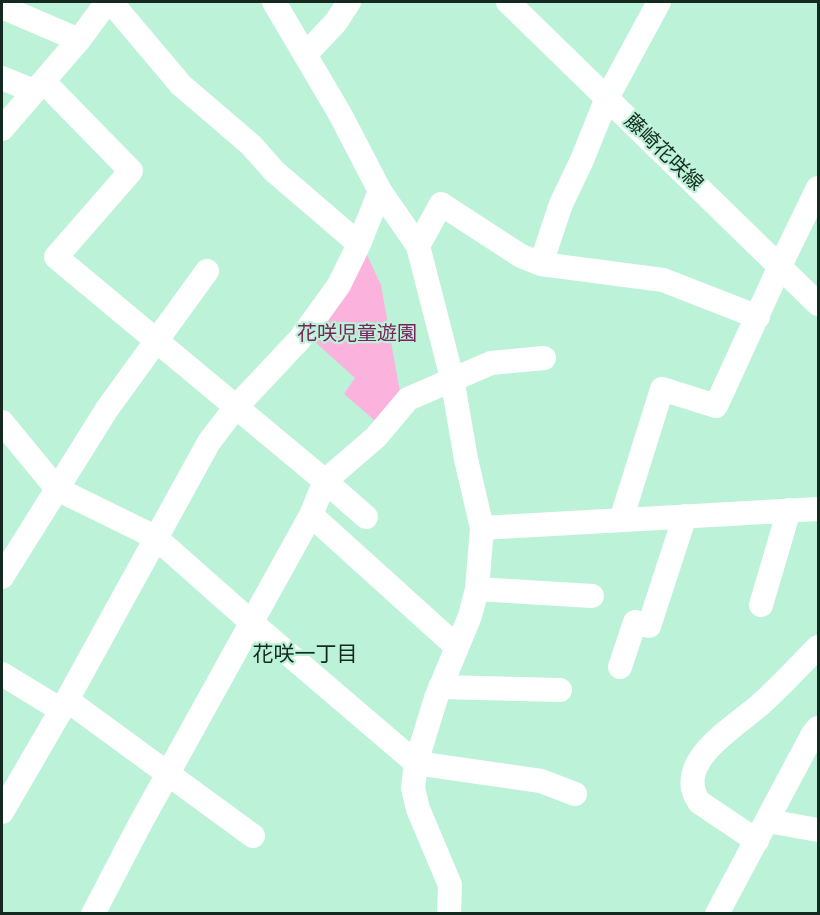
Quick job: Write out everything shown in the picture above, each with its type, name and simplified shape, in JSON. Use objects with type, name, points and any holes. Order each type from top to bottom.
[{"type":"street","points":[[2,129],[109,2],[180,86],[251,145],[274,171],[359,244]]},
{"type":"street","points":[[274,2],[340,114],[380,191],[418,246],[452,378],[466,459],[482,528],[477,589],[470,616],[440,687],[416,763],[413,788],[418,809],[450,885],[449,914]]},
{"type":"street","points":[[305,55],[336,22],[349,2]]},
{"type":"street","name":"藤崎花咲線","points":[[508,2],[819,304]]},
{"type":"street","points":[[540,264],[561,204],[607,98],[659,2]]},
{"type":"street","points":[[2,7],[79,40]]},
{"type":"street","points":[[2,78],[39,86],[131,171],[56,257],[156,339],[235,408],[326,481],[366,517]]},
{"type":"street","points":[[621,520],[662,389],[716,406],[780,266],[819,188]]},
{"type":"street","points":[[2,812],[64,705],[209,442],[235,408],[300,339],[339,285],[359,244],[380,191]]},
{"type":"street","points":[[418,246],[441,204],[521,256],[540,264],[663,280],[758,317]]},
{"type":"street","points":[[2,577],[107,409],[207,271],[205,274]]},
{"type":"street","points":[[93,914],[140,824],[311,515],[326,481],[376,437],[408,399],[491,363],[544,358]]},
{"type":"street","points":[[2,422],[57,489],[155,537],[416,763],[542,781],[575,794]]},
{"type":"street","points":[[482,528],[819,508]]},
{"type":"street","points":[[761,605],[789,510]]},
{"type":"street","points":[[311,515],[457,647]]},
{"type":"street","points":[[620,667],[634,622],[649,626],[685,516]]},
{"type":"street","points":[[477,589],[592,596]]},
{"type":"street","points":[[819,647],[761,704],[711,745],[697,764],[692,778],[694,794],[699,802],[762,831],[819,830]]},
{"type":"street","points":[[2,674],[64,705],[169,773],[253,836]]},
{"type":"street","points":[[440,687],[560,690]]},
{"type":"street","points":[[717,914],[813,734],[819,728]]},
{"type":"green space","name":"花咲児童遊園","points":[[365,251],[381,285],[401,398],[380,425],[344,394],[355,378],[313,340]]},
{"type":"district","name":"花咲一丁目","points":[[305,656]]}]
